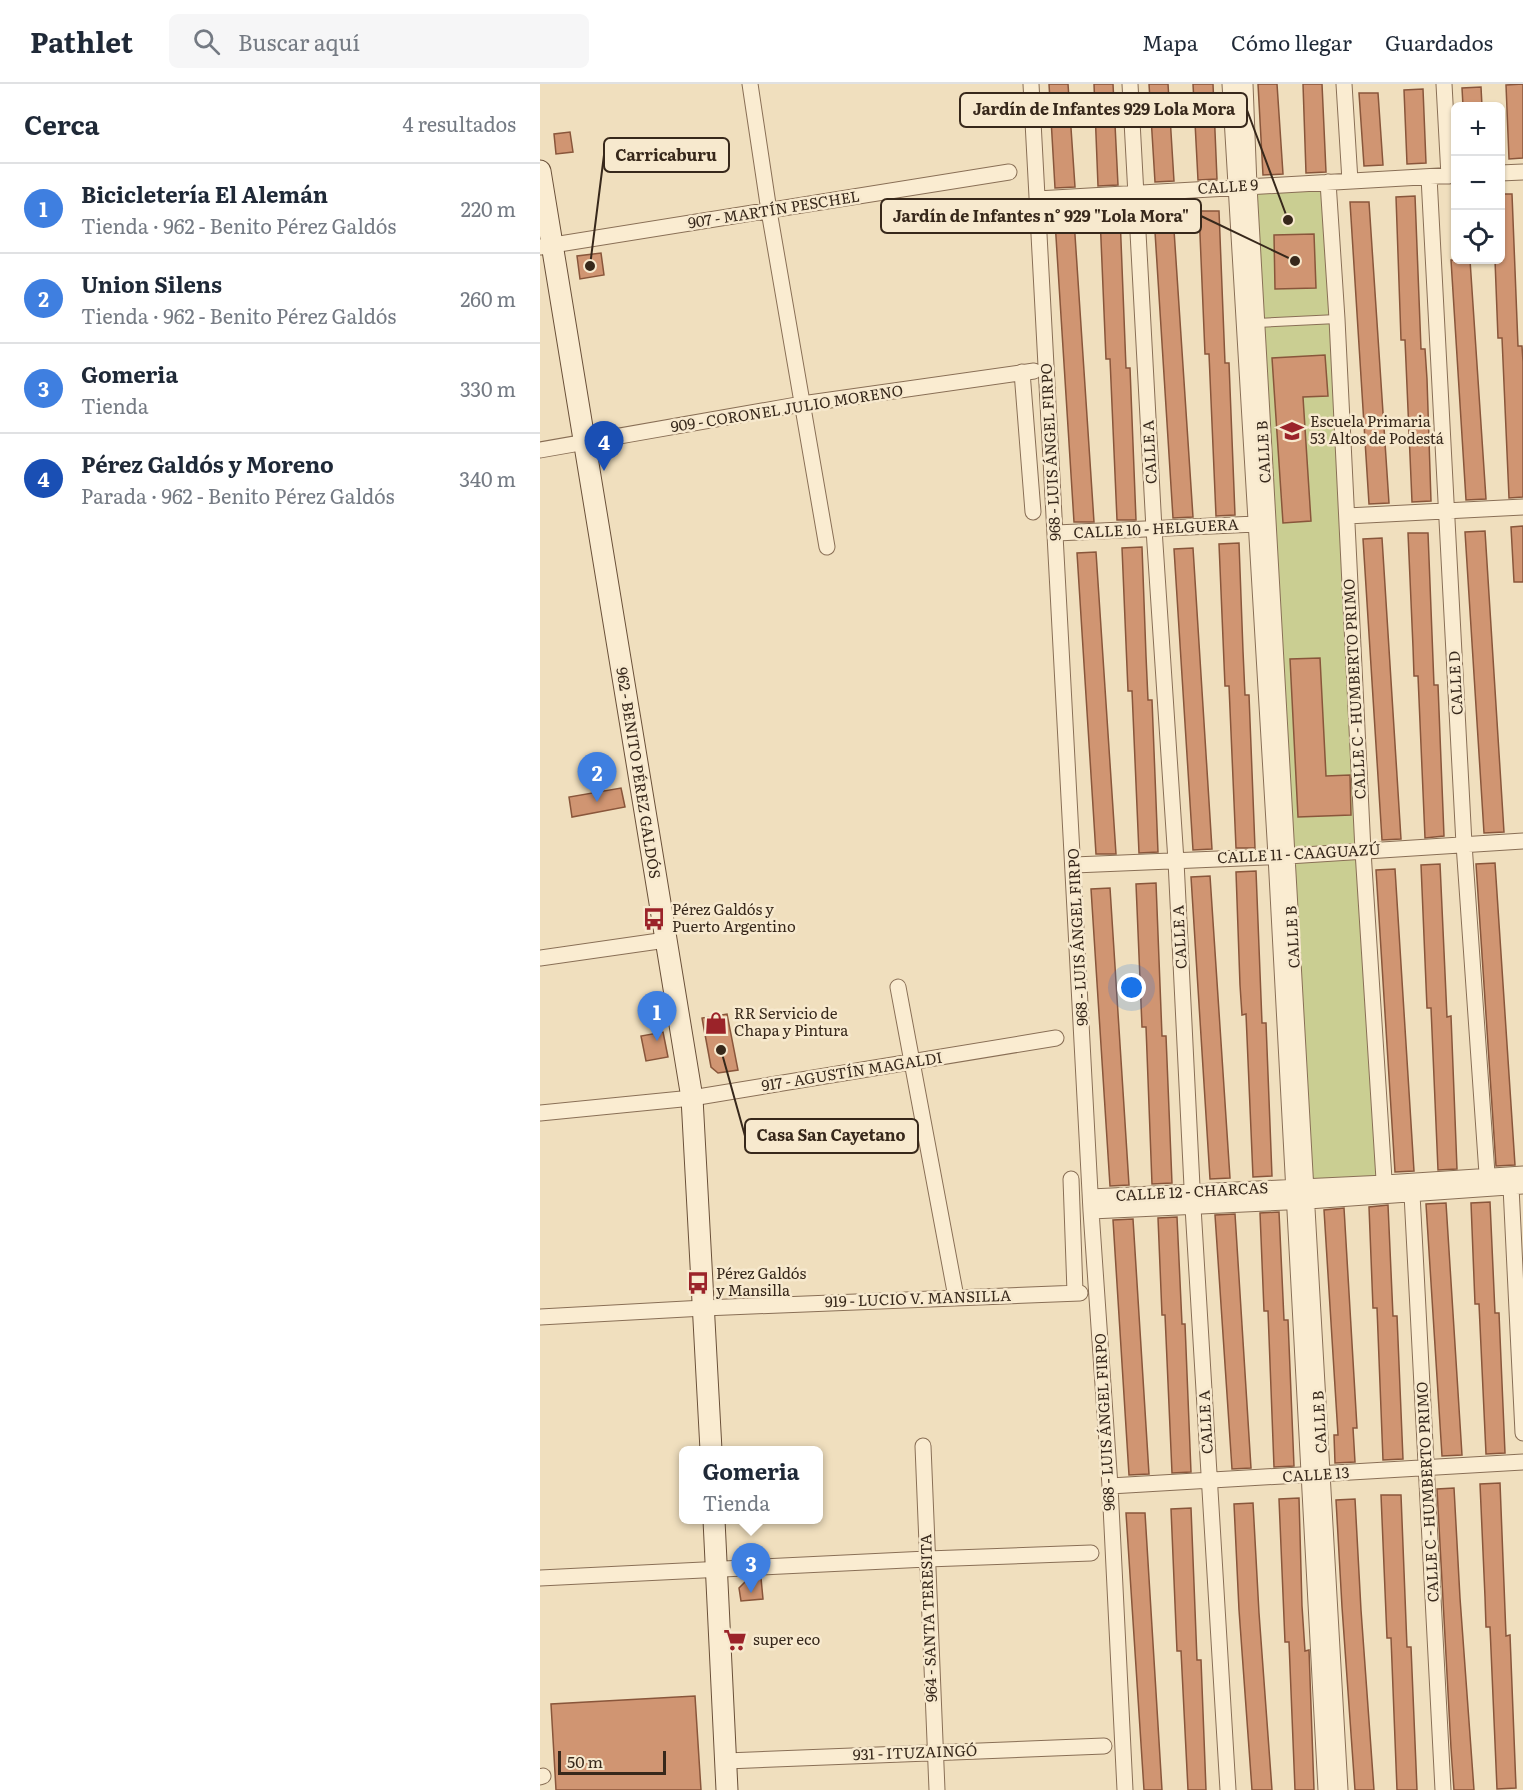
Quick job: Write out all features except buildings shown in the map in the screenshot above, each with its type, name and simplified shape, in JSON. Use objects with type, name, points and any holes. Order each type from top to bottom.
[{"type":"main road","name":"962 - BENITO PÉREZ GALDÓS","points":[[540,171],[546,246],[583,443],[692,1098],[711,1446]]},
{"type":"main road","points":[[714,1524],[727,1790]]},
{"type":"street","points":[[750,84],[769,211],[827,547]]},
{"type":"street","name":"968 - LUIS ÁNGEL FIRPO","points":[[1031,84],[1125,1790]]},
{"type":"street","name":"CALLE A","points":[[1130,84],[1228,1790]]},
{"type":"street","name":"CALLE B","points":[[1230,84],[1257,323],[1300,1194],[1316,1475],[1340,1790]]},
{"type":"street","name":"CALLE B","points":[[1245,84],[1242,186],[1256,524],[1282,856]]},
{"type":"street","points":[[1344,84],[1350,181]]},
{"type":"street","points":[[1444,84],[1451,164]]},
{"type":"street","name":"907 - MARTÍN PESCHEL","points":[[546,246],[1009,172]]},
{"type":"street","points":[[1505,173],[1523,172]]},
{"type":"street","name":"CALLE 9","points":[[1037,199],[1451,175]]},
{"type":"street","name":"CALLE D","points":[[1430,177],[1464,844],[1487,1182]]},
{"type":"street","name":"CALLE C - HUMBERTO PRIMO","points":[[1328,182],[1337,319],[1363,851],[1385,1189]]},
{"type":"street","name":"909 - CORONEL JULIO MORENO","points":[[540,450],[802,404],[1028,371],[1034,512]]},
{"type":"street","points":[[1347,516],[1523,507]]},
{"type":"street","name":"CALLE 10 - HELGUERA","points":[[1056,533],[1256,524]]},
{"type":"street","name":"CALLE 11 - CAAGUAZÚ","points":[[1074,865],[1282,856],[1523,841]]},
{"type":"street","points":[[540,958],[666,940]]},
{"type":"street","points":[[898,987],[956,1297]]},
{"type":"street","name":"917 - AGUSTÍN MAGALDI","points":[[540,1113],[692,1098],[1056,1038]]},
{"type":"street","points":[[1385,1189],[1412,1194],[1487,1182],[1523,1173]]},
{"type":"street","name":"919 - LUCIO V. MANSILLA","points":[[540,1317],[1078,1293],[1071,1179]]},
{"type":"street","points":[[1385,1189],[1487,1182],[1517,1187],[1523,1433]]},
{"type":"street","name":"CALLE 12 - CHARCAS","points":[[1091,1204],[1385,1189]]},
{"type":"street","name":"CALLE C - HUMBERTO PRIMO","points":[[1412,1194],[1443,1790]]},
{"type":"street","name":"964 - SANTA TERESITA","points":[[923,1446],[937,1790]]},
{"type":"street","name":"CALLE 13","points":[[1110,1486],[1523,1462]]},
{"type":"street","name":"CALLE B","points":[[1316,1475],[1326,1790]]},
{"type":"street","points":[[540,1578],[1091,1553]]},
{"type":"street","name":"931 - ITUZAINGÓ","points":[[726,1761],[1104,1746]]},
{"type":"lane","points":[[1257,323],[1337,319]]},
{"type":"green space","points":[[1328,182],[1385,1183],[1306,1187],[1249,186]]},
{"type":"place","name":"Jardín de Infantes 929 Lola Mora","points":[[1288,220]]},
{"type":"place","name":"Jardín de Infantes n° 929 \"Lola Mora\"","points":[[1295,261]]},
{"type":"place","name":"Carricaburu","points":[[590,266]]},
{"type":"place","name":"Escuela Primaria 53 Altos de Podestá","points":[[1292,431]]},
{"type":"place","name":"Pérez Galdós y Moreno","points":[[604,471]]},
{"type":"place","name":"Union Silens","points":[[597,802]]},
{"type":"place","name":"Pérez Galdós y Puerto Argentino","points":[[654,919]]},
{"type":"place","name":"RR Servicio de Chapa y Pintura","points":[[716,1023]]},
{"type":"place","name":"Bicicletería El Alemán","points":[[657,1041]]},
{"type":"place","name":"Casa San Cayetano","points":[[721,1050]]},
{"type":"place","name":"Pérez Galdós y Mansilla","points":[[698,1283]]},
{"type":"place","name":"Gomeria","points":[[751,1593]]},
{"type":"place","name":"super eco","points":[[735,1640]]}]
